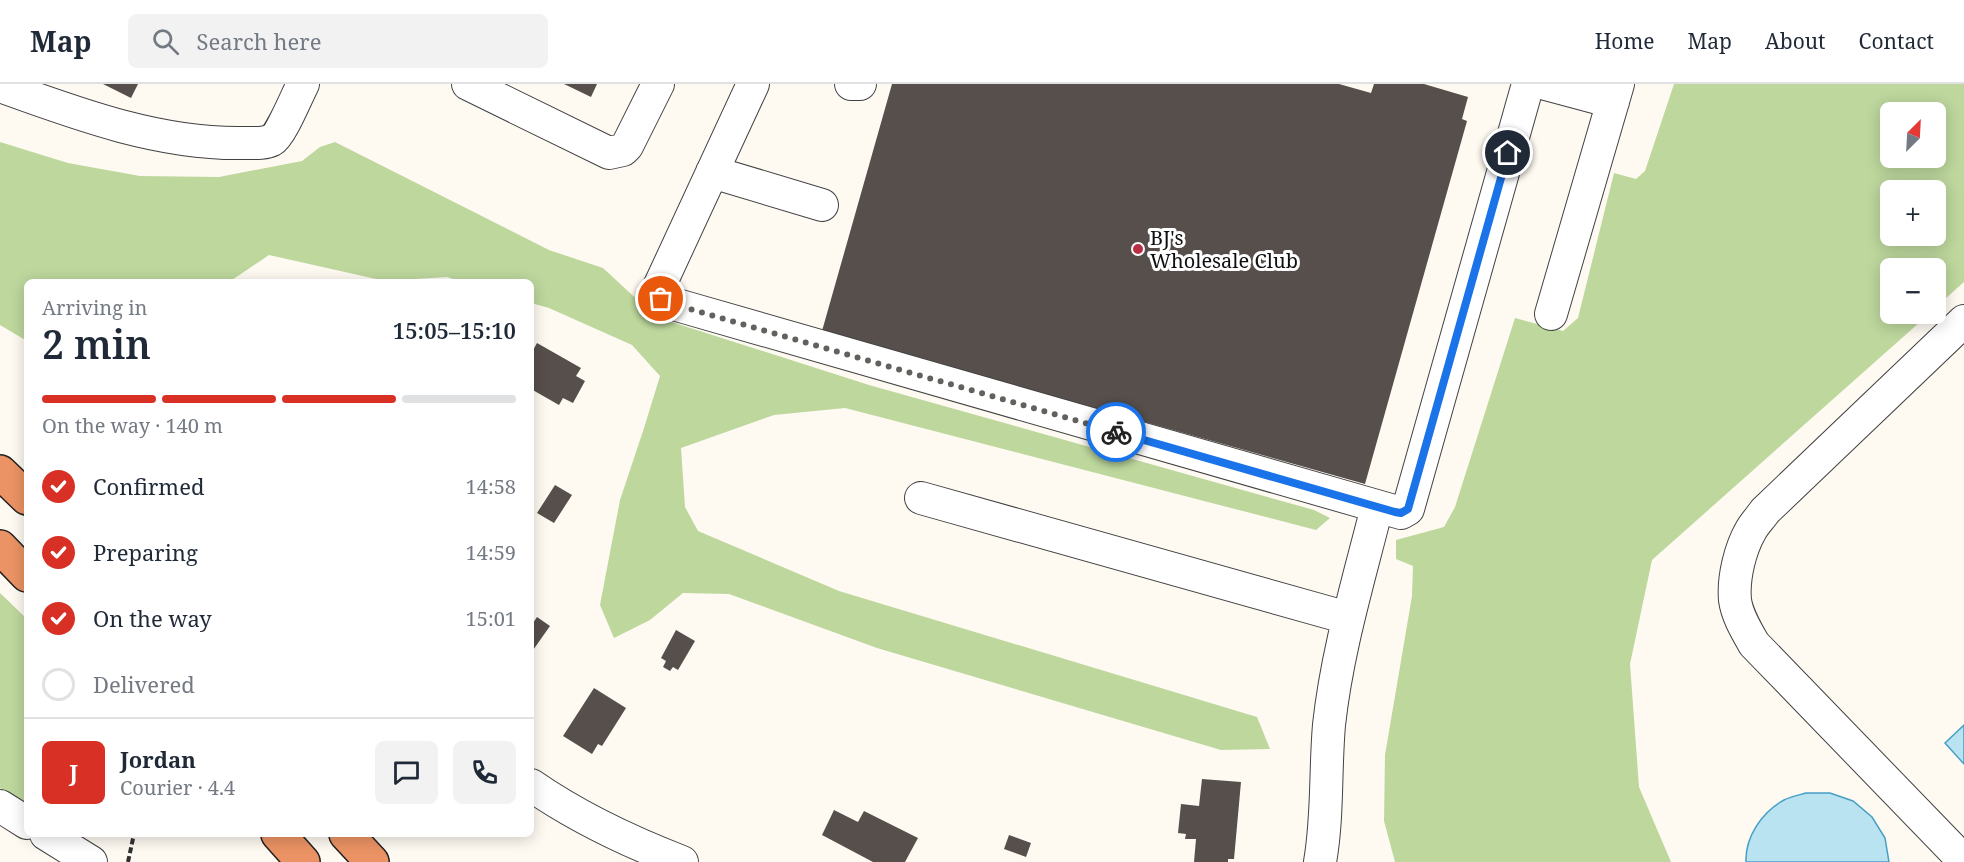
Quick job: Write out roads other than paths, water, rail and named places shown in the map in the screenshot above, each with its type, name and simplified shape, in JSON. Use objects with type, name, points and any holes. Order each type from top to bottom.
[{"type":"highway","points":[[0,472],[24,495]]},
{"type":"highway","points":[[0,548],[24,572]]},
{"type":"highway","points":[[281,837],[303,862]]},
{"type":"highway","points":[[349,837],[372,862]]},
{"type":"street","points":[[0,86],[93,117],[144,131],[183,139],[228,144],[264,142],[276,137],[303,84]]},
{"type":"street","points":[[468,84],[609,153],[623,150],[627,146],[658,84]]},
{"type":"street","points":[[753,84],[659,287],[658,293],[661,299],[1401,513],[1408,509],[1528,84]]},
{"type":"street","points":[[851,84],[860,84]]},
{"type":"street","points":[[1546,84],[1615,93],[1551,314]]},
{"type":"street","points":[[712,172],[822,206]]},
{"type":"street","points":[[1964,321],[1765,511],[1750,531],[1742,554],[1736,581],[1736,601],[1743,623],[1754,644],[1964,861]]},
{"type":"street","points":[[921,498],[1348,618]]},
{"type":"street","points":[[1320,862],[1329,725],[1348,618],[1377,507]]},
{"type":"street","points":[[534,787],[585,818],[651,850],[682,862]]},
{"type":"street","points":[[0,806],[24,820]]},
{"type":"street","points":[[51,837],[91,862]]},
{"type":"water","points":[[1964,725],[1964,764],[1945,743]]},
{"type":"water","points":[[1806,793],[1830,793],[1853,801],[1872,817],[1885,838],[1889,862],[1746,862],[1748,843],[1762,818],[1784,800]]},
{"type":"place","name":"BJ's Wholesale Club","points":[[1138,249]]}]
